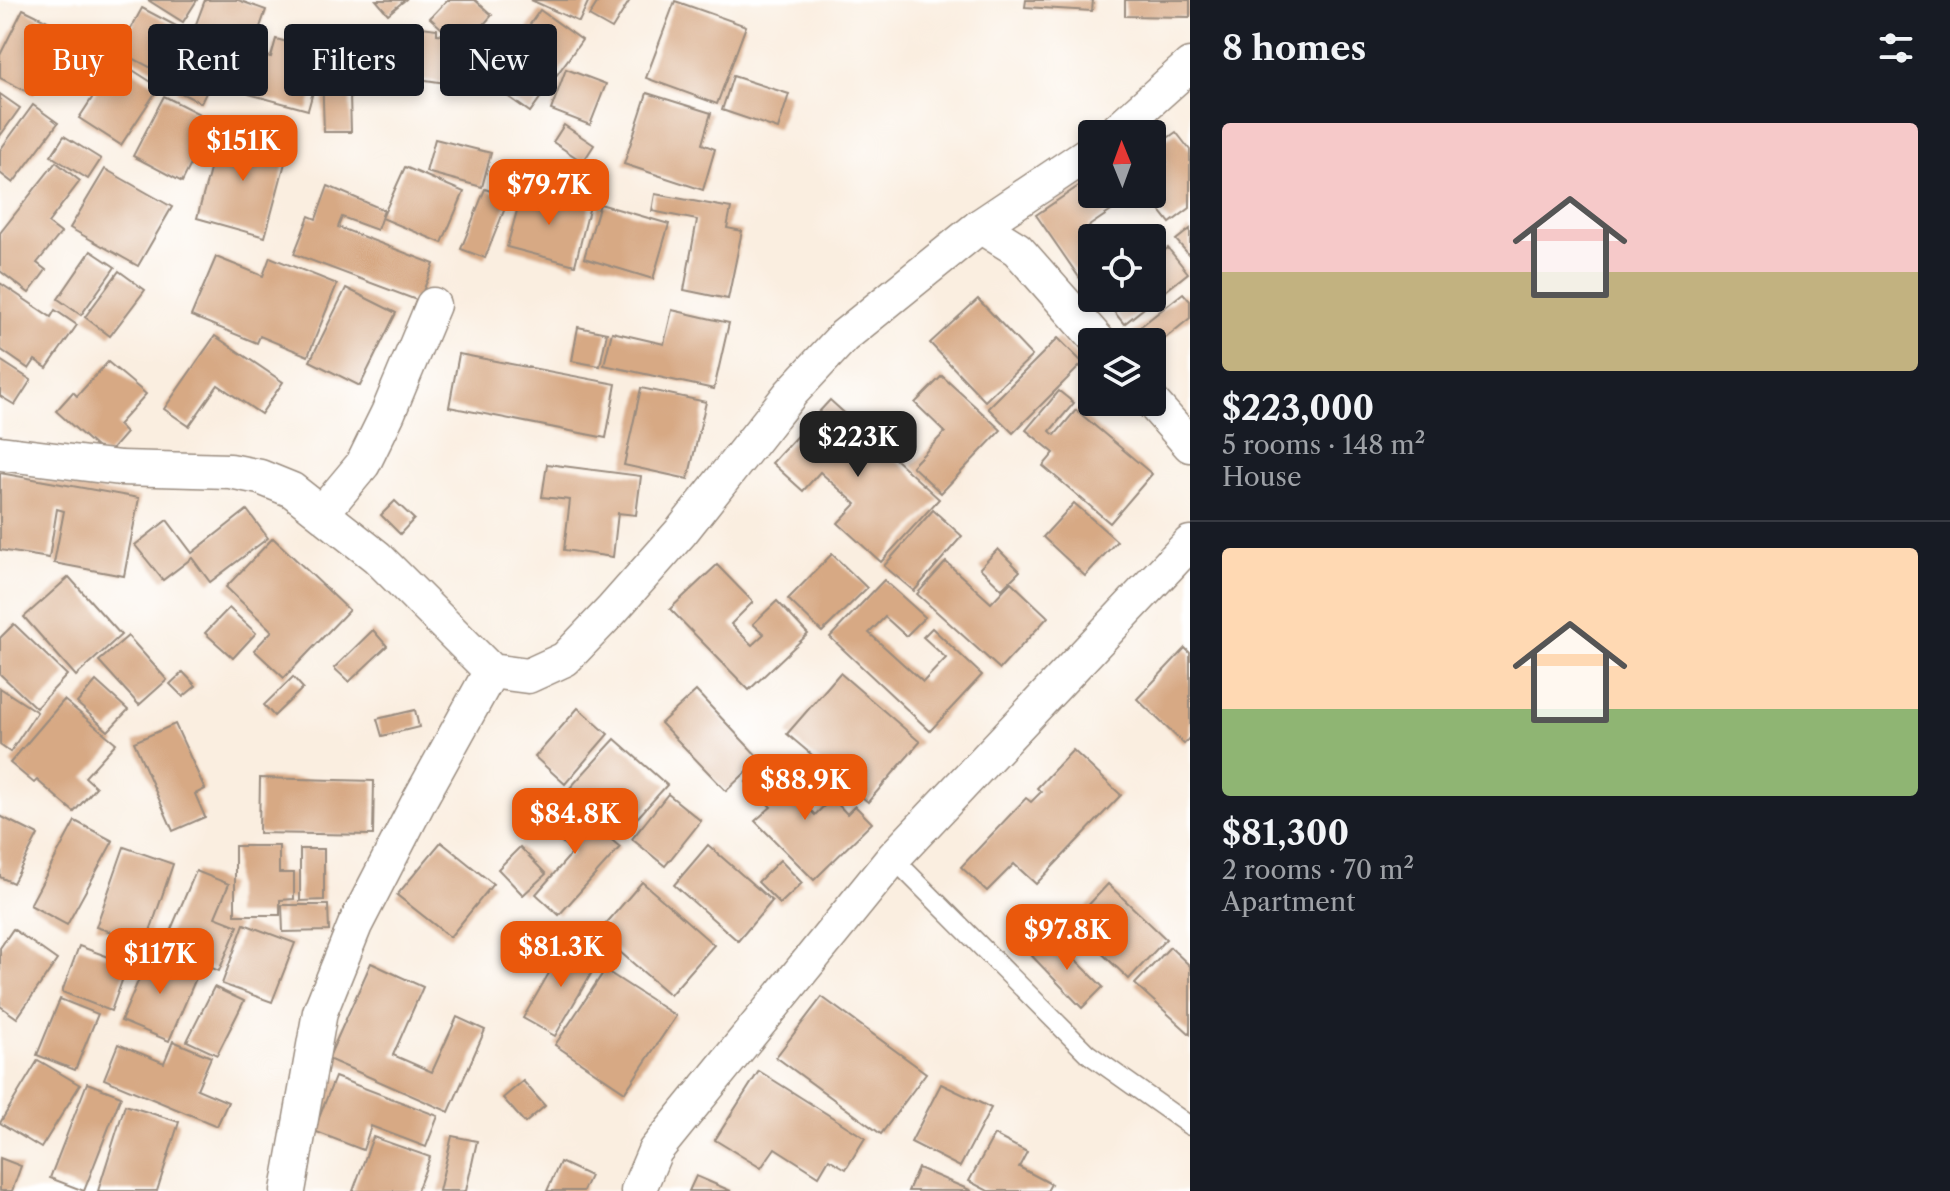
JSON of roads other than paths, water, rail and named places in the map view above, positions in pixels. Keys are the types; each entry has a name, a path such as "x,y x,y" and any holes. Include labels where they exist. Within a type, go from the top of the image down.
{"street":[{"path":"1129,120 1190,65"},
{"path":"0,453 120,468 230,471 260,477 292,490 377,557 491,671 528,676 565,659 681,532 791,393 844,336 980,226 1078,160"},
{"path":"980,226 1017,249 1087,328"},
{"path":"322,513 363,464 433,305"},
{"path":"1164,416 1190,445"},
{"path":"638,1191 655,1151 893,858 1190,543"},
{"path":"288,1191 320,1012 355,925 491,671"}],"lane":[{"path":"893,858 1087,1053 1190,1126"}]}
